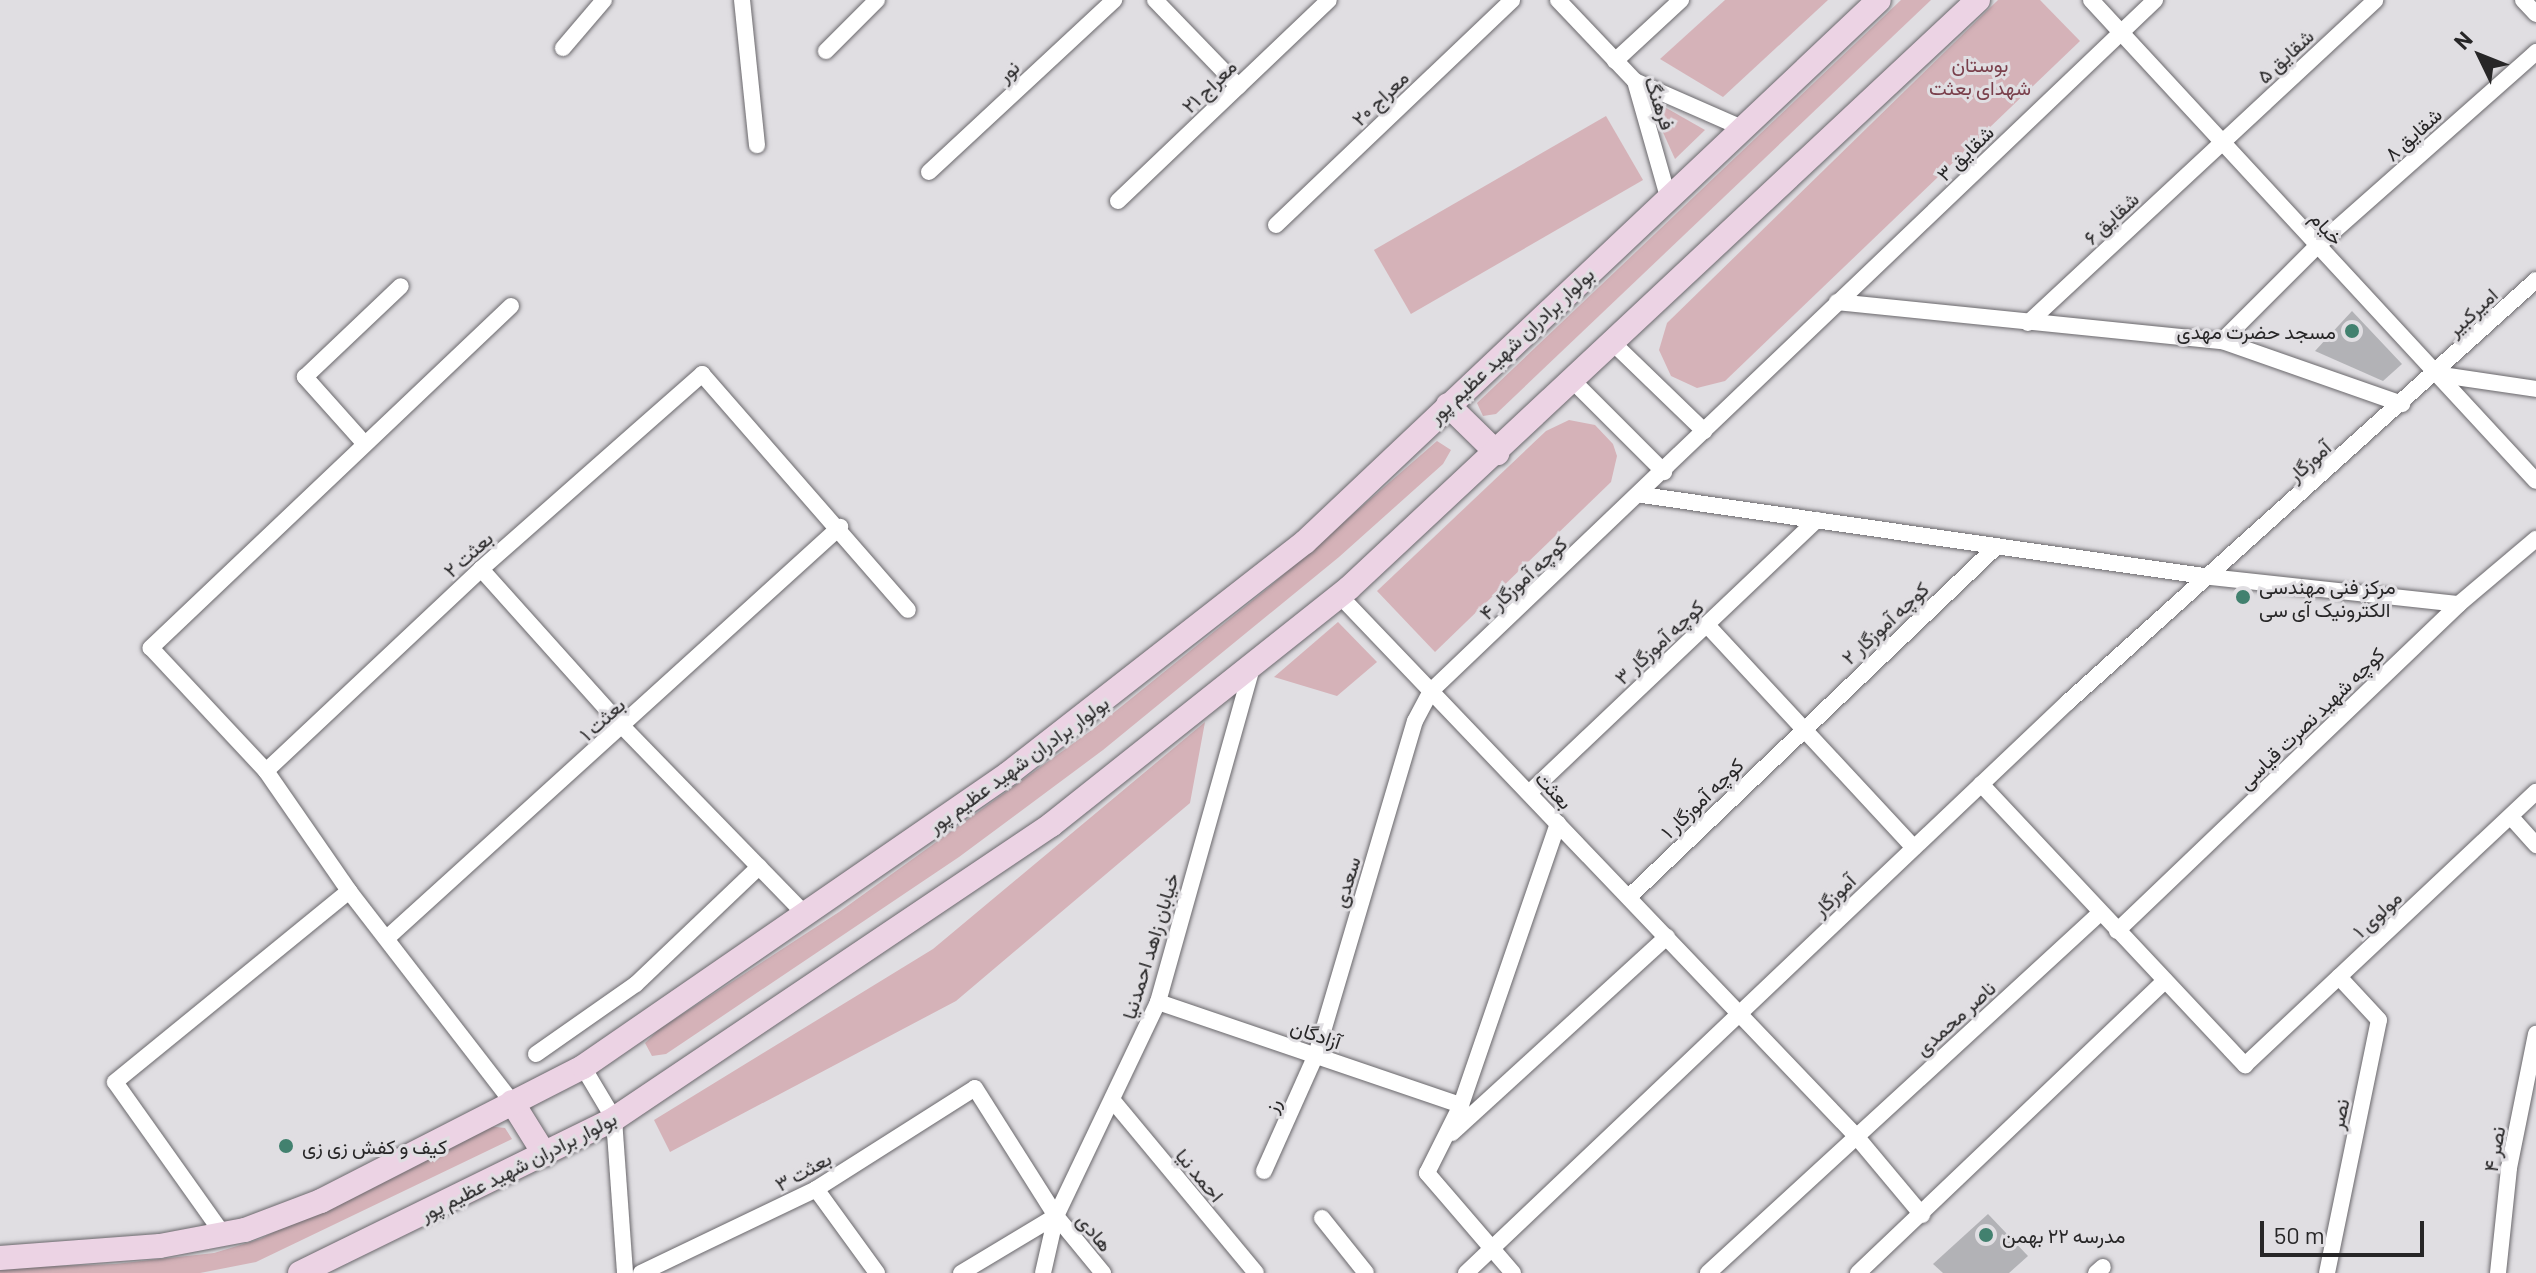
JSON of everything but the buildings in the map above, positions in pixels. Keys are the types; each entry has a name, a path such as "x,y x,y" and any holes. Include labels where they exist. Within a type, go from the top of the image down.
{"main road":[{"name":"بولوار برادران شهید عظیم‌ پور","path":"0,1258 160,1246 223,1234 321,1201 583,1067 1008,774 1305,542 1879,0"},
{"name":"بولوار برادران شهید عظیم‌ پور","path":"300,1273 614,1119 1051,825 1340,596 1497,453 1978,0"},
{"path":"1448,405 1497,453"},
{"path":"512,1102 545,1155"}],"street":[{"path":"563,48 604,0"},
{"path":"742,0 757,145"},
{"path":"826,51 877,0"},
{"path":"1155,0 1238,86"},
{"name":"معراج ۲۱","path":"1118,201 1329,0"},
{"name":"معراج ۲۰","path":"1276,225 1512,0"},
{"name":"فرهنگ","path":"1558,0 1635,81 1668,197"},
{"path":"1615,61 1681,0"},
{"name":"خیام","path":"2091,0 2536,481"},
{"name":"شقایق ۳","path":"1704,431 2155,0"},
{"name":"شقایق ۵","path":"2222,142 2375,0"},
{"path":"2523,0 2536,14"},
{"name":"نور","path":"929,172 1112,1"},
{"name":"شقایق ۸","path":"2222,341 2317,246 2536,52"},
{"path":"1635,81 1742,128"},
{"name":"شقایق ۶","path":"2028,323 2222,142"},
{"name":"امیرکبیر","path":"2435,374 2536,280"},
{"path":"364,443 305,377 401,286"},
{"path":"1837,302 2222,341 2402,404"},
{"path":"511,306 151,648 266,771 349,891 512,1102"},
{"path":"1613,343 1704,431"},
{"name":"بعثت ۲","path":"266,771 481,569 702,374 840,527"},
{"path":"2435,374 2536,389"},
{"name":"آموزگار","path":"1493,1249 1981,784 2435,374"},
{"path":"1573,381 1664,472"},
{"name":"کوچه آموزگار ۴","path":"1415,721 1431,691 1642,495 1704,431"},
{"path":"1642,495 2210,577 2459,604"},
{"name":"کوچه آموزگار ۳","path":"1529,793 1817,520"},
{"path":"840,527 908,610"},
{"name":"بعثت ۱","path":"387,938 840,527"},
{"name":"کوچه شهید نصرت قیاسی","path":"2117,931 2459,604 2536,539"},
{"name":"کوچه آموزگار ۲","path":"1802,729 1996,547"},
{"path":"481,569 623,727 806,915"},
{"name":"بعثت","path":"1340,596 1856,1136 1922,1215"},
{"path":"1707,625 1914,848"},
{"name":"خیابان زاهد احمدنیا","path":"1043,1273 1056,1216 1114,1102 1158,1002 1253,665"},
{"name":"سعدی","path":"1316,1055 1415,721"},
{"name":"کوچه آموزگار ۱","path":"1629,897 1802,729"},
{"path":"1858,1273 2165,981 1981,784"},
{"name":"مولوی ۱","path":"2165,981 2245,1065 2536,792"},
{"path":"2511,817 2536,845"},
{"path":"1513,1273 1427,1173 1461,1105 1558,823"},
{"path":"536,1054 636,984 759,867"},
{"path":"223,1234 115,1082 349,891"},
{"name":"ناصر محمدی","path":"1708,1273 2100,913"},
{"path":"1443,1141 1667,937"},
{"name":"نصر","path":"2327,1273 2379,1020 2339,977"},
{"name":"آزادگان","path":"1158,1002 1461,1105"},
{"name":"نصر ۴","path":"2498,1273 2509,1168 2536,1034"},
{"name":"رز","path":"1264,1171 1316,1055"},
{"path":"583,1067 614,1119 625,1273"},
{"name":"بعثت ۳","path":"641,1273 816,1189 975,1088"},
{"name":"هادی","path":"975,1088 1056,1216 1103,1273"},
{"name":"احمد نیا","path":"1114,1102 1256,1273"},
{"path":"816,1189 877,1273"},
{"path":"961,1273 1056,1216"},
{"path":"1322,1218 1366,1273"},
{"path":"1466,1273 1493,1249"}],"green space":[{"path":"1725,0 1828,0 1723,97 1660,59"},
{"path":"1901,0 1931,0 1496,414 1483,416 1477,403"},
{"name":"بوستان شهدای بعثت","path":"1998,0 2040,0 2080,41 1725,381 1697,388 1671,376 1659,350 1667,323"},
{"path":"1647,97 1705,130 1675,159"},
{"path":"1606,116 1643,180 1411,314 1374,250"},
{"path":"1569,420 1595,425 1613,444 1617,456 1611,482 1435,652 1377,591 1546,431"},
{"path":"1437,441 1451,450 1443,464 1339,557 1103,750 959,857 666,1054 652,1056 645,1043 658,1030 839,912 1096,727 1268,588"},
{"path":"1338,622 1377,662 1337,696 1274,677"},
{"path":"1205,722 1190,803 956,1001 670,1152 654,1120 933,949"},
{"path":"487,1126 505,1128 512,1139 256,1262 200,1273 0,1273 0,1268 115,1264 214,1253 260,1239"}],"place":[{"name":"مسجد حضرت مهدی","path":"2352,331"},
{"name":"مرکز فنی مهندسی الکترونیک آی سی","path":"2243,597"},
{"name":"کیف و کفش زی زی","path":"286,1146"},
{"name":"مدرسه ۲۲ بهمن","path":"1986,1235"}]}
